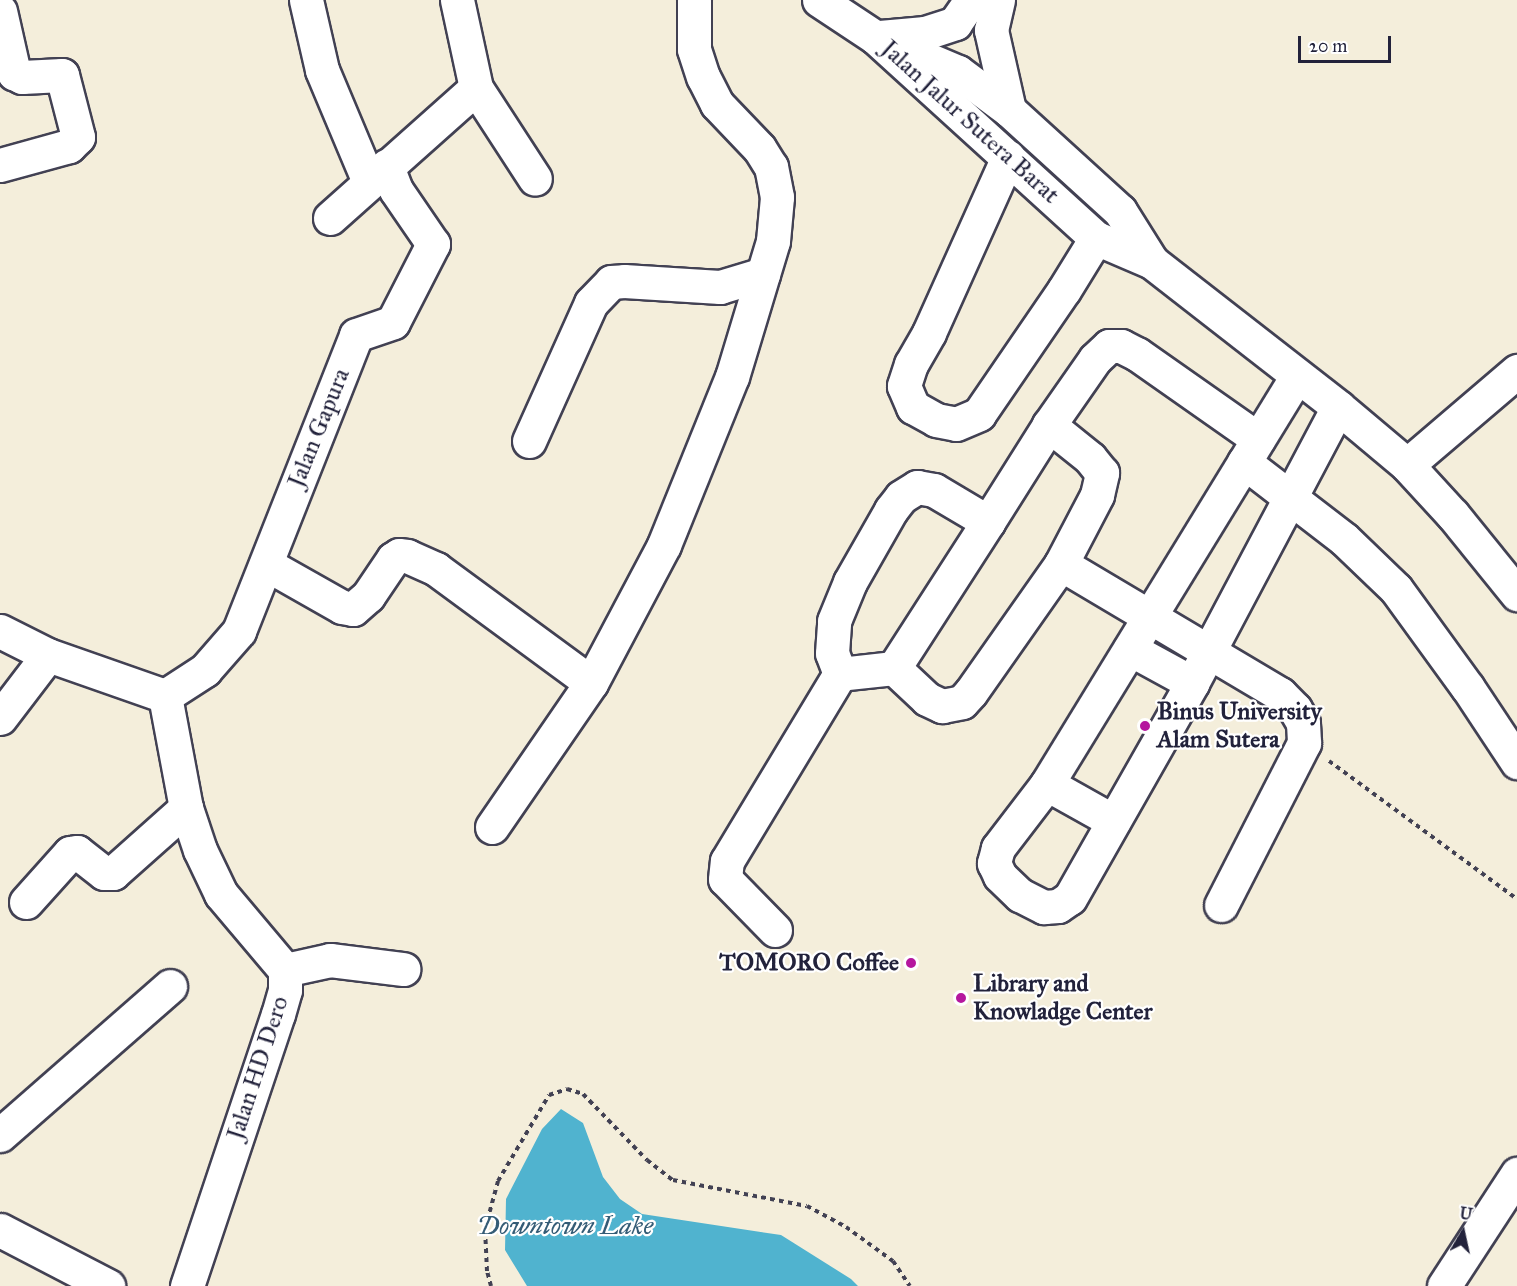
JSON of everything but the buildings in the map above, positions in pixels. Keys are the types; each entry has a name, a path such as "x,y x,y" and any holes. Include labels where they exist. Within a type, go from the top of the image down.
{"street":[{"path":"306,0 322,70 378,174"},
{"path":"457,0 476,88 535,178"},
{"path":"492,827 591,683 664,545 732,377 764,274 776,219 777,197 771,167 759,148 717,104 703,76 694,49 694,0"},
{"path":"819,0 875,37 925,33 955,22 971,0"},
{"path":"998,0 991,30 1009,110"},
{"path":"0,11 14,73 22,77 62,75 78,137 69,146 0,165"},
{"name":"Jalan Jalur Sutera Barat","path":"875,37 958,72 1009,110 1120,211 1152,262"},
{"name":"Jalan Jalur Sutera Barat","path":"875,37 1096,238 1152,262 1338,406 1407,465 1453,515 1517,594"},
{"path":"330,218 476,88"},
{"path":"1008,157 929,333 910,364 904,386 912,407 936,420 956,424 979,414 1064,290 1096,238"},
{"name":"Jalan Gapura","path":"165,696 205,670 239,631 356,335 393,322 433,244 396,190 378,174"},
{"path":"529,441 591,303 611,282 624,280 720,287 764,274"},
{"path":"894,668 1049,425 1095,359 1109,346 1121,346 1137,354 1251,451 1289,497 1344,539 1396,589 1468,688 1517,762"},
{"path":"1407,465 1517,371"},
{"path":"1297,376 1047,784 998,848 994,863 999,876 1020,895 1044,907 1058,906 1070,898 1192,683 1338,406"},
{"path":"840,674 894,668 927,699 942,706 962,702 1061,564 1097,495 1102,473 1089,458 1049,425"},
{"path":"840,674 832,653 834,621 850,582 891,510 901,497 917,487 934,490 988,522"},
{"path":"266,564 342,607 353,609 368,596 393,559 399,555 407,556 435,569 591,683"},
{"path":"1061,564 1280,694 1295,709 1303,723 1304,743 1221,905"},
{"path":"0,631 48,655 165,696"},
{"path":"1130,649 1192,683"},
{"path":"0,718 48,655"},
{"path":"775,930 725,879 727,861 840,674"},
{"name":"Jalan HD Dero","path":"165,696 186,808 200,850 221,894 285,970 285,990 278,1014 188,1286"},
{"path":"1047,784 1113,821"},
{"path":"26,902 70,853 77,852 104,873 112,873 186,808"},
{"path":"285,970 330,960 403,969"},
{"path":"0,1135 170,986"},
{"path":"1444,1286 1517,1174"},
{"path":"0,1230 108,1286"}],"path":[{"path":"1304,743 1517,899"},
{"path":"491,1286 487,1271 485,1229 498,1181 549,1095 567,1089 583,1094 647,1160 673,1180 807,1206 846,1227 893,1261 910,1286"}],"water":[{"name":"Downtown Lake","path":"561,1109 583,1123 603,1177 620,1199 642,1214 781,1235 851,1279 858,1286 527,1286 505,1250 506,1199 542,1129"}],"place":[{"name":"Binus University Alam Sutera","path":"1145,726"},
{"name":"TOMORO Coffee","path":"911,963"},
{"name":"Library and Knowladge Center","path":"961,998"}]}
